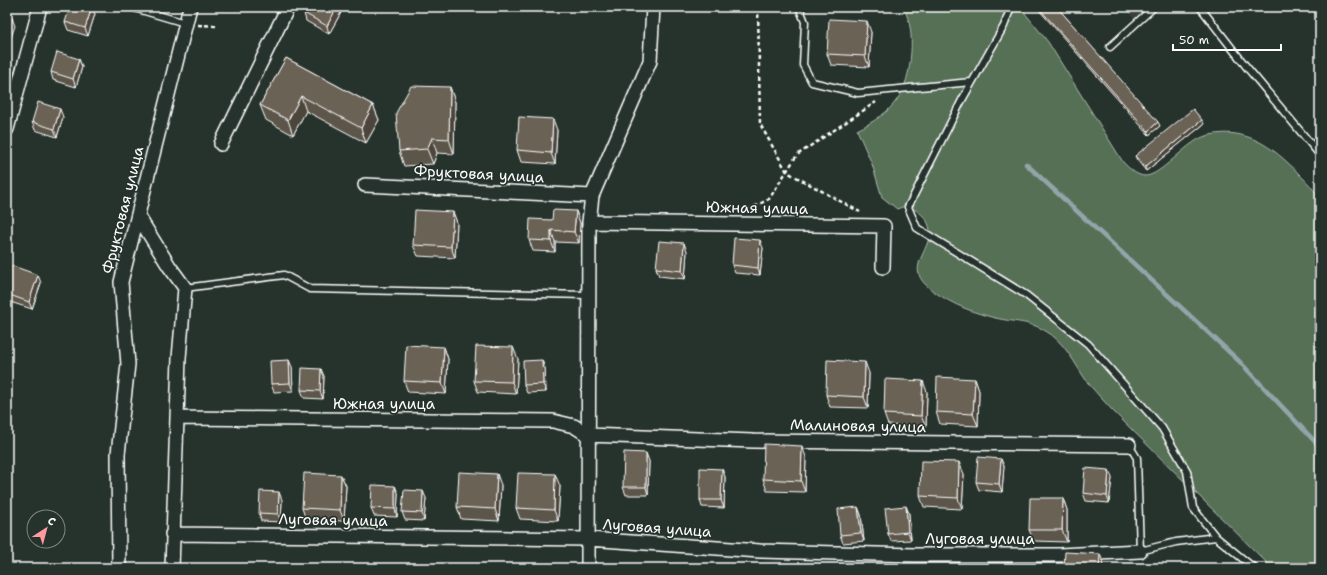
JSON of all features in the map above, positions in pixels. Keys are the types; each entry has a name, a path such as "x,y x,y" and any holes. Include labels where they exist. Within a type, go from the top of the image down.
{"street":[{"path":"7,129 40,7"},
{"name":"Фруктовая улица","path":"119,568 118,454 128,364 121,282 190,7"},
{"path":"221,144 288,7"},
{"path":"588,568 588,295 589,222 592,196 650,61 653,7"},
{"name":"Фруктовая улица","path":"365,185 592,196"},
{"path":"138,216 169,266 185,288 179,358 172,568"},
{"name":"Южная улица","path":"589,222 884,226 884,267"},
{"name":"Южная улица","path":"178,418 553,421 574,426 588,434"},
{"name":"Малиновая улица","path":"588,434 753,441 1129,445"},
{"name":"Луговая улица","path":"172,534 588,539 760,550 914,555 1059,555 1140,551"}],"lane":[{"path":"130,7 185,23"},
{"path":"799,7 806,22 803,65 812,82 858,93 972,82"},
{"path":"1011,7 1004,26 972,82 908,206 917,228 1026,295 1088,344 1162,428 1186,471 1193,508 1216,537 1254,568"},
{"path":"1110,47 1154,7"},
{"path":"1200,7 1244,65 1320,155"},
{"path":"185,288 284,275 310,289 588,295"},
{"path":"1129,445 1137,458 1140,551 1176,542 1216,537"}],"path":[{"path":"758,7 760,124 787,172 865,215"},
{"path":"185,23 217,26"},
{"path":"743,211 769,199 797,155 892,90"}],"shaded area":[{"path":"1124,7 1152,7 1137,22"}],"green space":[{"path":"903,7 1020,7 1048,42 1123,162 1139,175 1146,176 1159,170 1189,146 1203,137 1231,133 1256,140 1279,155 1305,180 1313,190 1320,200 1321,205 1320,303 1314,325 1317,342 1320,347 1320,568 1272,568 1113,411 1088,383 1058,340 1034,325 1000,319 974,312 949,301 925,284 918,271 929,238 930,232 927,221 920,213 910,207 905,206 897,209 882,197 872,164 857,130 881,116 890,108 897,100 902,90 909,67 911,52 909,23"}],"building":[{"path":"70,7 92,7 85,28 65,22"},
{"path":"307,7 337,7 327,26 304,13"},
{"path":"1038,7 1057,7 1158,122 1148,131"},
{"path":"7,16 12,18 7,33"},
{"path":"829,19 867,21 865,56 827,54"},
{"path":"57,52 79,59 73,79 51,72"},
{"path":"286,58 373,105 361,128 301,96 288,120 260,105"},
{"path":"411,86 450,87 449,139 432,138 427,149 399,151 396,113"},
{"path":"38,102 60,109 54,129 32,122"},
{"path":"1193,109 1202,120 1145,167 1135,156"},
{"path":"519,117 553,119 551,153 517,150"},
{"path":"415,210 453,212 451,247 413,245"},
{"path":"553,210 576,211 574,232 551,230 551,241 529,240 530,219 552,220"},
{"path":"734,238 760,240 758,268 732,265"},
{"path":"659,241 684,243 682,271 656,268"},
{"path":"10,265 38,275 29,302 7,294 7,273"},
{"path":"406,345 444,347 442,383 404,381"},
{"path":"476,346 513,347 512,382 474,381"},
{"path":"289,360 290,383 271,384 270,361"},
{"path":"542,360 543,384 524,385 523,361"},
{"path":"827,360 865,362 864,397 826,395"},
{"path":"302,368 321,369 320,391 301,390"},
{"path":"937,377 975,379 973,414 936,412"},
{"path":"885,379 923,381 921,416 884,414"},
{"path":"764,444 802,446 801,481 763,479"},
{"path":"624,452 646,453 646,487 623,487"},
{"path":"978,457 1001,459 999,484 976,482"},
{"path":"921,461 959,462 958,498 920,496"},
{"path":"700,468 722,469 721,500 700,500"},
{"path":"1085,468 1109,470 1107,496 1083,493"},
{"path":"459,472 497,474 495,509 457,507"},
{"path":"304,473 341,475 340,510 302,508"},
{"path":"518,473 555,474 554,510 516,508"},
{"path":"372,485 395,486 395,509 371,508"},
{"path":"404,490 423,491 422,513 402,512"},
{"path":"260,491 279,492 278,514 259,513"},
{"path":"1030,498 1063,498 1062,530 1029,530"},
{"path":"906,506 908,532 888,534 885,508"},
{"path":"858,507 861,533 840,535 838,509"},
{"path":"1065,552 1100,554 1099,568 1064,568"}],"waterway":[{"path":"1026,164 1239,361 1320,447"}]}
